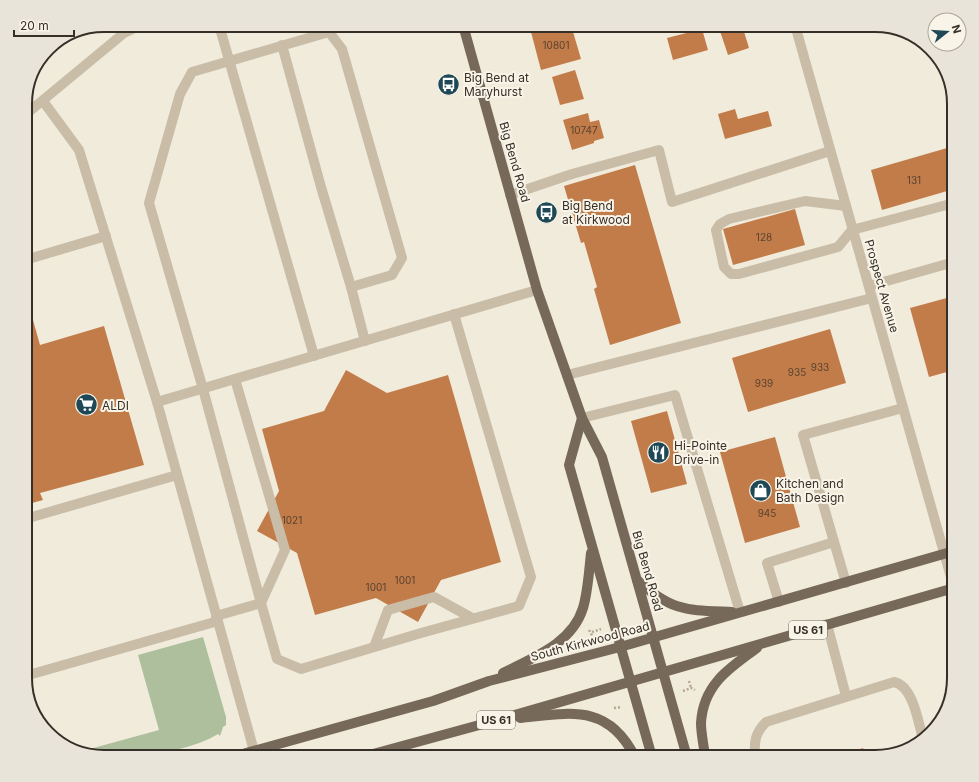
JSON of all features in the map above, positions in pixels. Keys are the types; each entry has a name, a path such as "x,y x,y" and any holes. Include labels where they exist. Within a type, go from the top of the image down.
{"main road":[{"name":"Big Bend Road","path":"465,32 537,290 582,418 602,457 685,750"},
{"path":"582,418 569,465 650,750"},
{"path":"489,681 555,646 574,628 583,609 592,548"},
{"name":"South Kirkwood Road","path":"258,750 433,701 489,681 653,638 947,553"},
{"path":"637,580 652,594 671,605 692,610 740,612"},
{"name":"US 61","path":"388,750 765,644 826,624 947,590"},
{"path":"704,750 701,724 706,701 714,685 728,668 765,644"},
{"path":"494,721 572,712 587,714 604,721 619,733 632,750"}],"street":[{"path":"32,109 126,32"},
{"path":"221,32 314,356"},
{"path":"351,287 392,275 402,258 342,49 329,32 192,72 180,94 149,203 203,388 277,659 302,669 472,618 519,606 531,577 454,314"},
{"name":"Prospect Avenue","path":"797,32 903,408 947,546"},
{"path":"282,46 321,187 351,287 364,341"},
{"path":"43,100 79,150 157,402 254,750"},
{"path":"510,195 572,174 659,150 672,202 830,151"},
{"path":"846,206 805,201 729,219 720,224 716,230 724,267 731,274 738,274 838,247 852,230 947,205"},
{"path":"32,258 106,236"},
{"path":"868,286 947,264"},
{"path":"157,402 537,290"},
{"path":"567,375 872,298"},
{"path":"32,674 217,618 261,603 285,550 235,379"},
{"path":"582,418 675,395 740,612"},
{"path":"846,582 803,435 903,408"},
{"path":"32,517 177,475"},
{"path":"779,602 767,563 834,542"},
{"path":"374,647 388,610 434,597 472,618"},
{"path":"826,624 846,696"},
{"path":"754,750 754,743 757,733 766,722 894,682 901,683 909,692 921,733"}],"path":[{"path":"592,632 601,628"},
{"path":"588,629 592,632 594,640"},
{"path":"689,681 692,688 701,693"},
{"path":"682,691 692,688"},
{"path":"612,700 614,708 612,714"},
{"path":"614,708 623,707"}],"green space":[{"path":"203,637 226,717 226,725 223,727 220,736 218,734 208,740 175,750 91,749 159,730 138,655"}],"building":[{"path":"531,32 573,32 581,59 541,70"},
{"path":"690,32 703,32 708,50 673,60 667,38"},
{"path":"720,32 744,32 749,48 728,55"},
{"path":"575,70 584,99 560,105 552,77"},
{"path":"735,109 738,119 768,111 772,126 725,139 718,114"},
{"path":"588,113 590,122 599,120 604,138 572,150 563,120"},
{"path":"947,148 947,191 882,210 871,170"},
{"path":"635,165 681,323 610,345 594,289 597,287 584,242 581,243 564,186"},
{"path":"795,209 805,245 733,265 723,229"},
{"path":"947,298 947,372 929,377 910,308"},
{"name":"ALDI","path":"32,320 40,345 104,326 144,465 40,493 43,500 32,503"},
{"path":"830,329 846,383 748,412 732,358"},
{"path":"346,370 387,393 448,375 457,406 501,562 441,580 418,622 376,598 315,615 297,553 257,531 279,491 262,429 324,411"},
{"name":"Hi-Pointe Drive-in","path":"667,411 687,484 651,493 631,421"},
{"name":"Kitchen and Bath Design","path":"775,437 800,527 745,543 720,452"}],"place":[{"name":"Big Bend at Maryhurst","path":"449,84"},
{"name":"Big Bend at Kirkwood","path":"546,212"},
{"name":"ALDI","path":"86,405"},
{"name":"Hi-Pointe Drive-in","path":"659,452"},
{"name":"Kitchen and Bath Design","path":"760,490"}]}
